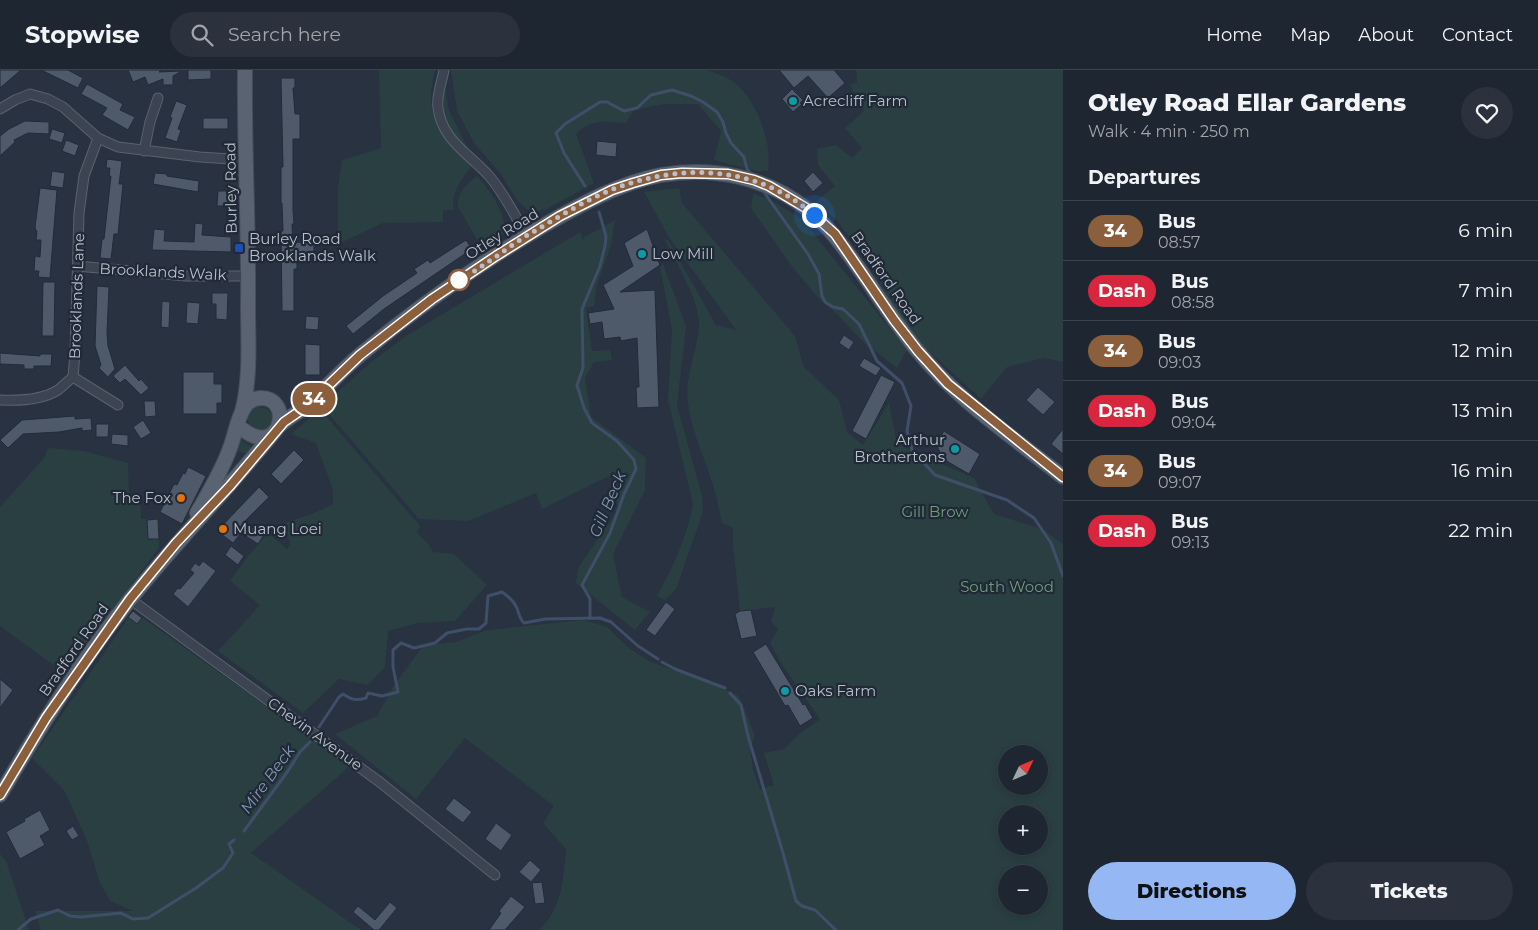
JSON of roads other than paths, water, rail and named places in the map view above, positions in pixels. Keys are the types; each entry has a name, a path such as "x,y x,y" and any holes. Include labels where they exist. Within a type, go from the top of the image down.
{"main road":[{"name":"Burley Road","path":"242,412 246,395 248,366 245,70"},
{"name":"Bradford Road","path":"593,199 612,190 661,175 702,172 728,174 769,186 806,208 835,234 894,320 918,351 948,384 1063,476"},
{"name":"Otley Road","path":"323,389 360,355 432,299 527,236 593,199"},
{"name":"Burley Road","path":"248,366 254,385 270,402"},
{"path":"323,389 307,406 287,418 277,429 265,437 258,438 252,436 238,426 242,412 250,401 258,398 284,407 294,406 323,389"},
{"path":"270,402 281,416 277,429"},
{"name":"Bradford Road","path":"187,532 218,474 238,426"},
{"name":"Bradford Road","path":"0,795 46,718 130,599 187,532 245,469 277,429"}],"street":[{"path":"444,70 438,107 442,123 454,144 490,177 527,236"},
{"path":"0,109 30,94 48,99 63,107 98,138 118,147 200,157 246,160"},
{"path":"144,150 158,98"},
{"name":"Brooklands Lane","path":"0,400 15,401 45,396 58,390 73,377 79,213 84,176 98,138"},
{"name":"Brooklands Walk","path":"77,266 186,276 248,276"},
{"path":"73,377 118,405"},
{"name":"Chevin Avenue","path":"130,599 381,783 495,875"}],"waterway":[{"name":"Gill Beck","path":"585,186 564,153 556,133 565,124 600,102 607,102 624,111 637,108 651,95 672,90 691,96 717,112 731,143 744,157 747,169 752,175"},
{"name":"Gill Beck","path":"761,188 808,254 819,274 822,296 825,302 833,307 843,309 859,324 877,361 902,383 911,406 907,431 912,450 935,475 1007,500 1034,518 1051,543 1063,576"},
{"name":"Gill Beck","path":"590,618 590,599 582,585 610,533 624,494 636,469 634,460 617,441 592,423 584,408 577,385 583,368 582,309 600,266 605,246 606,236 599,212"},
{"name":"Mire Beck","path":"319,727 343,694 357,700 366,698 368,693 382,696 398,692 393,667 393,650 401,643 414,648 435,643 447,633 479,629 486,623 488,596 502,592 509,597 517,608 520,618 524,623 545,619 600,618 611,622 638,646 658,659"},
{"path":"662,662 675,669 725,688"},
{"path":"730,693 741,705 748,736 796,901 802,906 815,910 836,930"},
{"name":"Mire Beck","path":"244,831 300,752 310,742"},
{"name":"Mire Beck","path":"18,930 31,919 58,910 70,916 81,917 121,913 133,919 148,918 196,888 223,868 233,853 229,844 234,840"}],"place":[{"name":"Acrecliff Farm","path":"793,101"},
{"name":"Burley Road Brooklands Walk","path":"239,248"},
{"name":"Low Mill","path":"642,254"},
{"name":"Arthur Brothertons","path":"955,449"},
{"name":"The Fox","path":"181,498"},
{"name":"Muang Loei","path":"223,529"},
{"name":"Oaks Farm","path":"785,691"}],"park label":[{"name":"Gill Brow","path":"935,512"},
{"name":"South Wood","path":"1007,587"}]}
